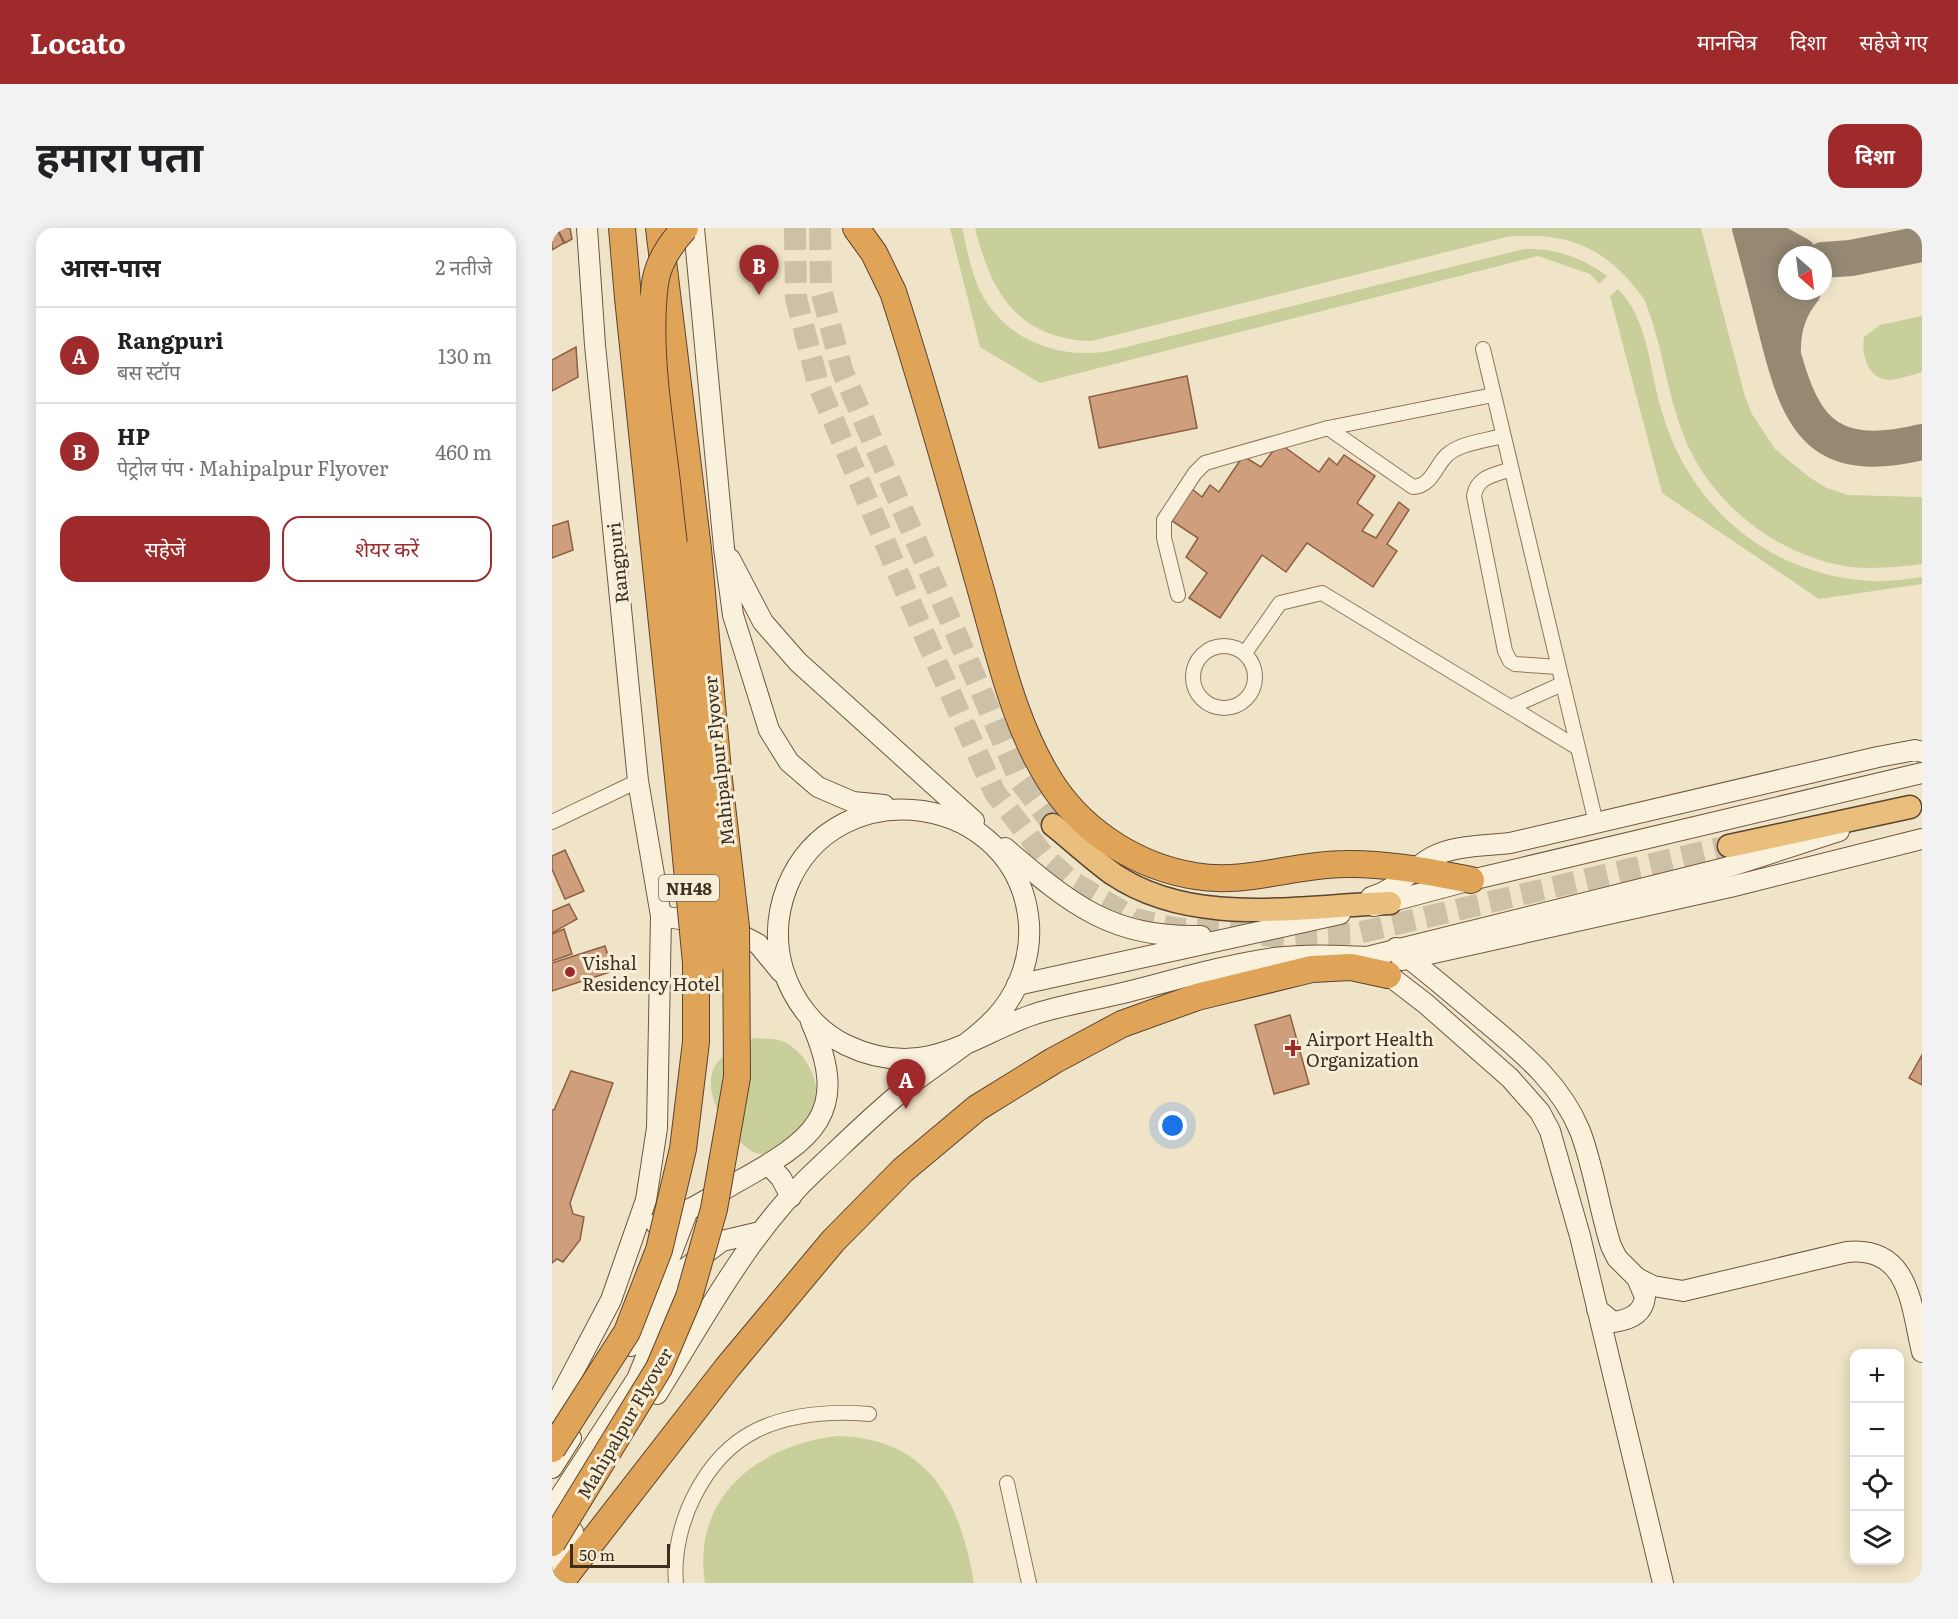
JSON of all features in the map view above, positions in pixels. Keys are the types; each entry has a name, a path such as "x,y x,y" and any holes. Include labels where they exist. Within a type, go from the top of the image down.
{"highway":[{"name":"NH48","path":"552,1449 627,1332 659,1250 683,1149 696,1042 696,963 622,228"},
{"name":"Mahipalpur Flyover","path":"552,1543 659,1368 689,1297 714,1209 737,1077 736,927 718,771 698,549 659,228"},
{"path":"685,228 668,249 660,265 655,282 654,320 655,371 710,896 711,985 696,1042"},
{"path":"856,228 874,253 893,292 1017,708 1040,764 1055,788 1093,830 1141,860 1196,876 1224,879 1344,864 1416,870 1471,880"},
{"path":"1729,846 1916,806"},
{"path":"1053,825 1114,874 1150,892 1184,903 1260,910 1390,903"},
{"path":"560,1583 757,1332 833,1241 903,1170 977,1108 1053,1061 1122,1024 1197,997 1312,969 1376,965"}],"main road":[{"name":"Rangpuri","path":"552,1412 611,1300 646,1200 657,1128 661,916 638,781 595,345 587,228"},
{"path":"552,1565 760,1232 813,1173 904,1089 976,1035 1000,1013 1017,986 1027,954 1028,922 1022,890 1011,868 996,849 968,826 950,817 910,808 853,802 835,795 803,775 778,746 769,730 733,615 724,548 694,228"},
{"path":"724,548 763,622 798,662 840,702 1062,897 1099,917 1138,931 1176,937 1243,936"},
{"path":"1345,904 1380,895 1400,884 1433,856 1458,849 1510,843 1878,757 1915,750 1922,752"},
{"path":"1017,986 1390,903 1471,880 1922,773"},
{"path":"1376,965 1402,953 1725,868 1916,806"},
{"path":"786,979 780,959 779,917 783,897 802,860 824,837 850,820 890,809 910,808"},
{"path":"1402,953 1676,900 1922,839"},
{"path":"636,1230 688,1210 786,1155 806,1137 825,1102 826,1063 807,1014 786,979 758,944 724,926 661,916"},
{"path":"1402,953 1525,1055 1558,1091 1579,1130 1587,1153 1611,1246 1617,1258 1637,1278 1653,1286 1683,1291 1847,1252 1875,1253 1894,1266 1902,1278 1922,1352"},
{"path":"807,1014 839,1042 879,1057 922,1057 962,1044 1031,1015 1274,958 1328,955 1376,965 1426,1004 1510,1078 1540,1112 1558,1151 1663,1583"},
{"path":"768,1165 780,1178 791,1197"},
{"path":"552,1468 637,1338 688,1210"},
{"path":"552,1509 637,1379 676,1284 686,1268 722,1241 760,1232"},
{"path":"617,1283 666,1270"},
{"path":"1597,1309 1613,1322 1624,1320 1640,1311 1645,1297 1637,1278"}],"street":[{"path":"1483,348 1502,436 1596,823"},
{"path":"1178,595 1164,538 1164,520 1200,467 1212,460 1328,428 1493,394"},
{"path":"1328,428 1413,487 1428,482 1442,460 1454,450 1502,436"},
{"path":"1511,469 1484,478 1475,488 1474,495 1505,651 1510,661 1515,664 1558,667"},
{"path":"1245,653 1280,603 1322,593 1578,748"},
{"path":"1221,645 1233,646 1245,653 1256,673 1255,686 1249,696 1239,704 1227,708 1215,707 1204,701 1196,692 1192,680 1199,657 1209,649 1221,645"},
{"path":"1511,707 1562,684"},
{"path":"552,822 638,781"},
{"path":"676,1583 674,1560 691,1499 722,1456 757,1430 801,1416 844,1412 869,1414"},
{"path":"1007,1483 1029,1583"}],"green space":[{"path":"950,228 962,228 980,291 1004,322 1018,334 1035,343 1071,352 1110,351 1524,249 1547,250 1568,255 1607,276 1599,284 1590,274 1538,256 1040,383 980,347"},
{"path":"975,228 1701,228 1745,397 1752,414 1775,449 1809,477 1827,488 1848,495 1922,497 1922,564 1863,568 1820,560 1774,540 1733,509 1701,470 1689,448 1676,412 1651,317 1644,299 1616,267 1601,255 1585,247 1549,237 1506,237 1091,341 1065,338 1044,331 1026,321 1011,308 989,273"},
{"path":"1618,289 1628,301 1642,330 1661,409 1674,444 1691,476 1712,505 1738,529 1767,550 1799,566 1834,576 1872,581 1922,577 1922,584 1819,599 1662,493 1610,296"},
{"path":"1922,316 1922,372 1890,380 1876,376 1865,358 1864,337 1880,325"},
{"path":"754,1038 779,1040 792,1047 807,1064 816,1086 816,1109 812,1120 799,1133 769,1155 751,1151 735,1136 721,1117 712,1095 712,1073 719,1060 735,1047"},
{"path":"837,1436 869,1440 896,1448 918,1462 935,1480 949,1501 960,1526 974,1583 705,1583 703,1552 709,1525 720,1501 736,1481 757,1464 782,1451 808,1441"}],"building":[{"path":"552,228 556,228 564,243 552,250"},
{"path":"557,228 570,228 572,239 565,243"},
{"path":"576,347 578,377 552,391 552,360"},
{"path":"1187,376 1197,428 1099,448 1089,397"},
{"path":"1279,443 1319,472 1329,458 1337,465 1344,455 1375,476 1357,503 1373,515 1362,531 1376,538 1399,502 1409,510 1387,544 1397,551 1373,587 1307,543 1286,572 1262,555 1220,618 1189,598 1207,573 1186,557 1198,538 1172,521 1192,489 1202,497 1210,485 1219,492 1243,456 1261,467"},
{"path":"568,521 573,550 552,558 552,526"},
{"path":"565,850 584,891 565,899 552,869 552,856"},
{"path":"569,904 577,919 552,933 552,911"},
{"path":"564,929 572,954 552,961 552,934"},
{"path":"605,946 613,971 552,991 552,963"},
{"path":"1290,1015 1309,1084 1274,1094 1255,1025"},
{"path":"1922,1055 1922,1085 1909,1078"},
{"path":"571,1071 613,1083 570,1203 573,1214 584,1217 580,1240 563,1262 557,1259 552,1263 552,1110"}],"taxiway":[{"path":"1750,228 1786,367 1807,415 1820,431 1838,442 1860,448 1888,448 1922,442"},
{"path":"1759,228 1768,238 1783,246"},
{"path":"1832,259 1851,258 1922,244"},
{"path":"1783,348 1788,318 1797,300"}],"tunnel":[{"path":"795,228 796,298 818,384 923,632 995,793 1045,857 1071,881 1135,919 1174,928 1286,937 1358,933 1729,846"},
{"path":"820,228 821,290 842,370 1020,781 1053,825"}],"place":[{"name":"HP","path":"759,295"},
{"name":"Vishal Residency Hotel","path":"570,972"},
{"name":"Airport Health Organization","path":"1293,1048"},
{"name":"Rangpuri","path":"906,1109"}]}
